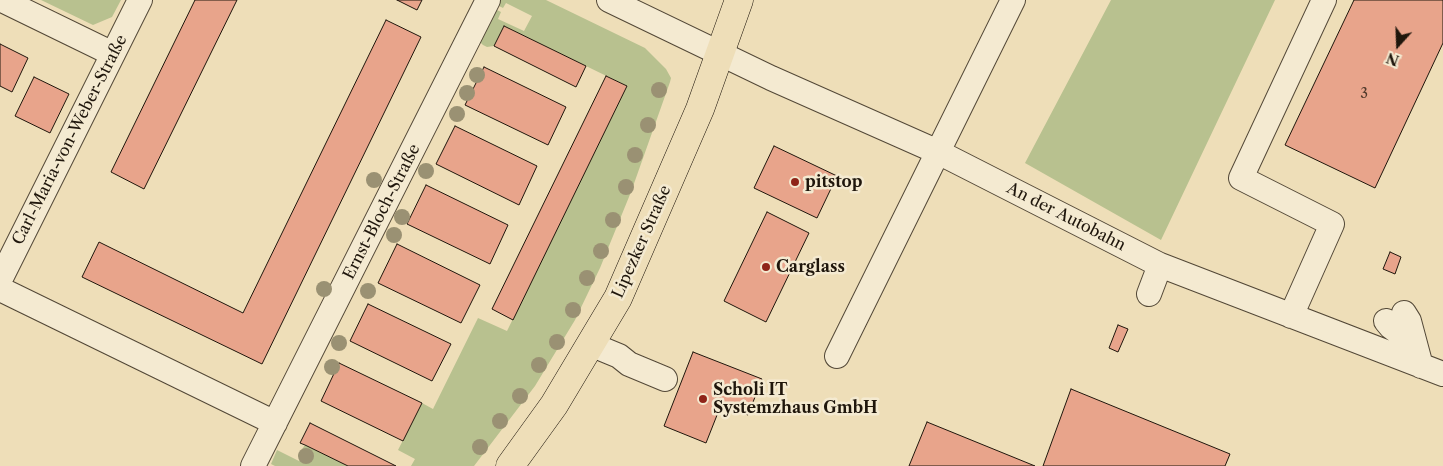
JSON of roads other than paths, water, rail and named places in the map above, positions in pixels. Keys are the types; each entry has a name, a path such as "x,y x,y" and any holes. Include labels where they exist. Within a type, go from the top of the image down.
{"main road":[{"name":"Lipezker Straße","path":"510,466 554,405 622,289 700,109 738,0"}],"street":[{"path":"2,0 113,54"},
{"name":"Carl-Maria-von-Weber-Straße","path":"0,280 140,0"},
{"name":"Ernst-Bloch-Straße","path":"254,466 488,0"},
{"name":"An der Autobahn","path":"609,0 938,152 1160,265 1291,316 1418,356 1443,374"},
{"path":"837,356 1013,0"},
{"path":"1291,316 1332,224 1241,178 1324,0"},
{"path":"1148,294 1160,265"},
{"path":"0,289 275,423"},
{"path":"1395,317 1409,321 1418,356"},
{"path":"590,344 619,356 629,364 665,379"}],"place":[{"name":"pitstop","path":"795,182"},
{"name":"Carglass","path":"766,267"},
{"name":"Scholi IT Systemzhaus GmbH","path":"703,399"}]}
